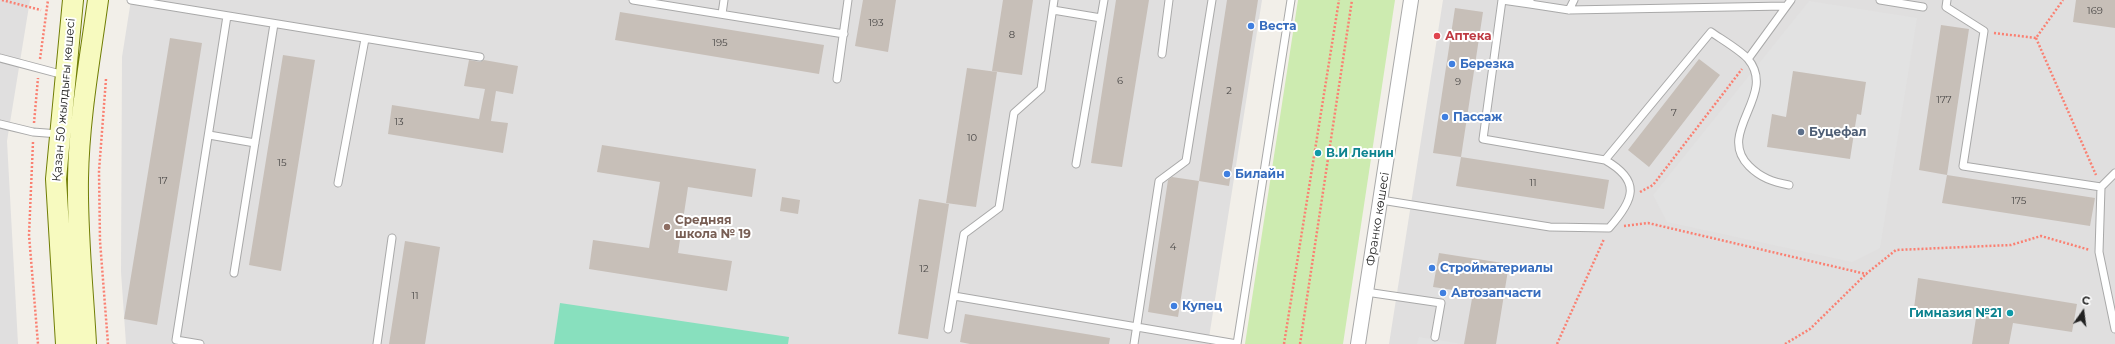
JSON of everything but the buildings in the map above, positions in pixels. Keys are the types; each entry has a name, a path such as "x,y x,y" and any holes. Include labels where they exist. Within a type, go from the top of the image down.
{"street":[{"name":"Қазан 50 жылдығы көшесі","path":"65,341 56,186 64,75 73,0"},
{"name":"Қазан 50 жылдығы көшесі","path":"85,341 79,234 78,176 83,106 98,0"},
{"name":"Франко көшесі","path":"1358,344 1411,0"},
{"path":"65,341 85,341"}],"lane":[{"path":"132,0 480,57"},
{"path":"633,0 844,34"},
{"path":"722,14 724,0"},
{"path":"837,79 848,0"},
{"path":"948,329 964,234 999,208 1014,113 1041,89 1054,0"},
{"path":"1076,164 1104,0"},
{"path":"1162,54 1169,0"},
{"path":"1134,344 1159,181 1186,161 1212,0"},
{"path":"954,296 1237,344 1291,0"},
{"path":"1381,200 1550,227 1609,228 1625,210 1631,197 1628,181 1621,169 1605,160 1483,139 1502,0 1530,2 1569,10 1785,6"},
{"path":"1569,10 1574,0"},
{"path":"1748,59 1785,6 1791,0"},
{"path":"1880,0 1923,7"},
{"path":"1947,0 1946,7 1984,31 1963,166 2101,187"},
{"path":"1053,10 1101,18"},
{"path":"200,344 176,340 227,16"},
{"path":"234,273 274,24"},
{"path":"1605,160 1711,32 1748,59 1757,85 1755,97 1741,128 1738,144 1742,160 1757,175 1774,182 1789,185"},
{"path":"338,183 365,39"},
{"path":"0,58 64,75"},
{"path":"0,124 33,132 59,134"},
{"path":"209,135 255,143"},
{"path":"2115,173 2101,187 2099,252 2115,329"},
{"path":"376,344 392,238"},
{"path":"1366,292 1441,303 1436,336"}],"path":[{"path":"2,0 41,10"},
{"path":"38,344 29,235 33,132 39,68 48,0"},
{"path":"1284,344 1339,0"},
{"path":"1300,344 1352,0"},
{"path":"2036,38 2063,0"},
{"path":"1984,31 2036,38"},
{"path":"2036,38 2101,187"},
{"path":"1631,197 1653,185 1748,59"},
{"path":"106,77 98,171 100,241 108,344"},
{"path":"1557,344 1609,228 1648,223 1866,274"},
{"path":"1785,344 1810,329 1866,274 1896,250 2011,245 2041,236 2099,252"}],"shaded area":[{"path":"0,0 30,0 7,141 18,344 0,344"},
{"path":"131,0 1262,0 1208,344 126,344 121,272 122,57"},
{"path":"1443,0 2115,0 2115,344 1389,344"},
{"name":"Буцефал","path":"1809,1 1917,18 1880,248 1852,262 1667,222 1653,195"},
{"path":"1419,337 1462,344 1417,344"}],"green space":[{"path":"1298,0 1395,0 1343,344 1245,344"},
{"path":"560,303 789,337 788,344 554,344"}],"place":[{"name":"Веста","path":"1251,26"},
{"name":"Аптека","path":"1437,36"},
{"name":"Березка","path":"1452,64"},
{"name":"Пассаж","path":"1445,117"},
{"name":"Буцефал","path":"1801,132"},
{"name":"В.И Ленин","path":"1318,153"},
{"name":"Билайн","path":"1227,174"},
{"name":"Средняя школа № 19","path":"667,227"},
{"name":"Стройматериалы","path":"1432,268"},
{"name":"Автозапчасти","path":"1443,293"},
{"name":"Купец","path":"1174,306"},
{"name":"Гимназия №21","path":"2010,313"}]}
